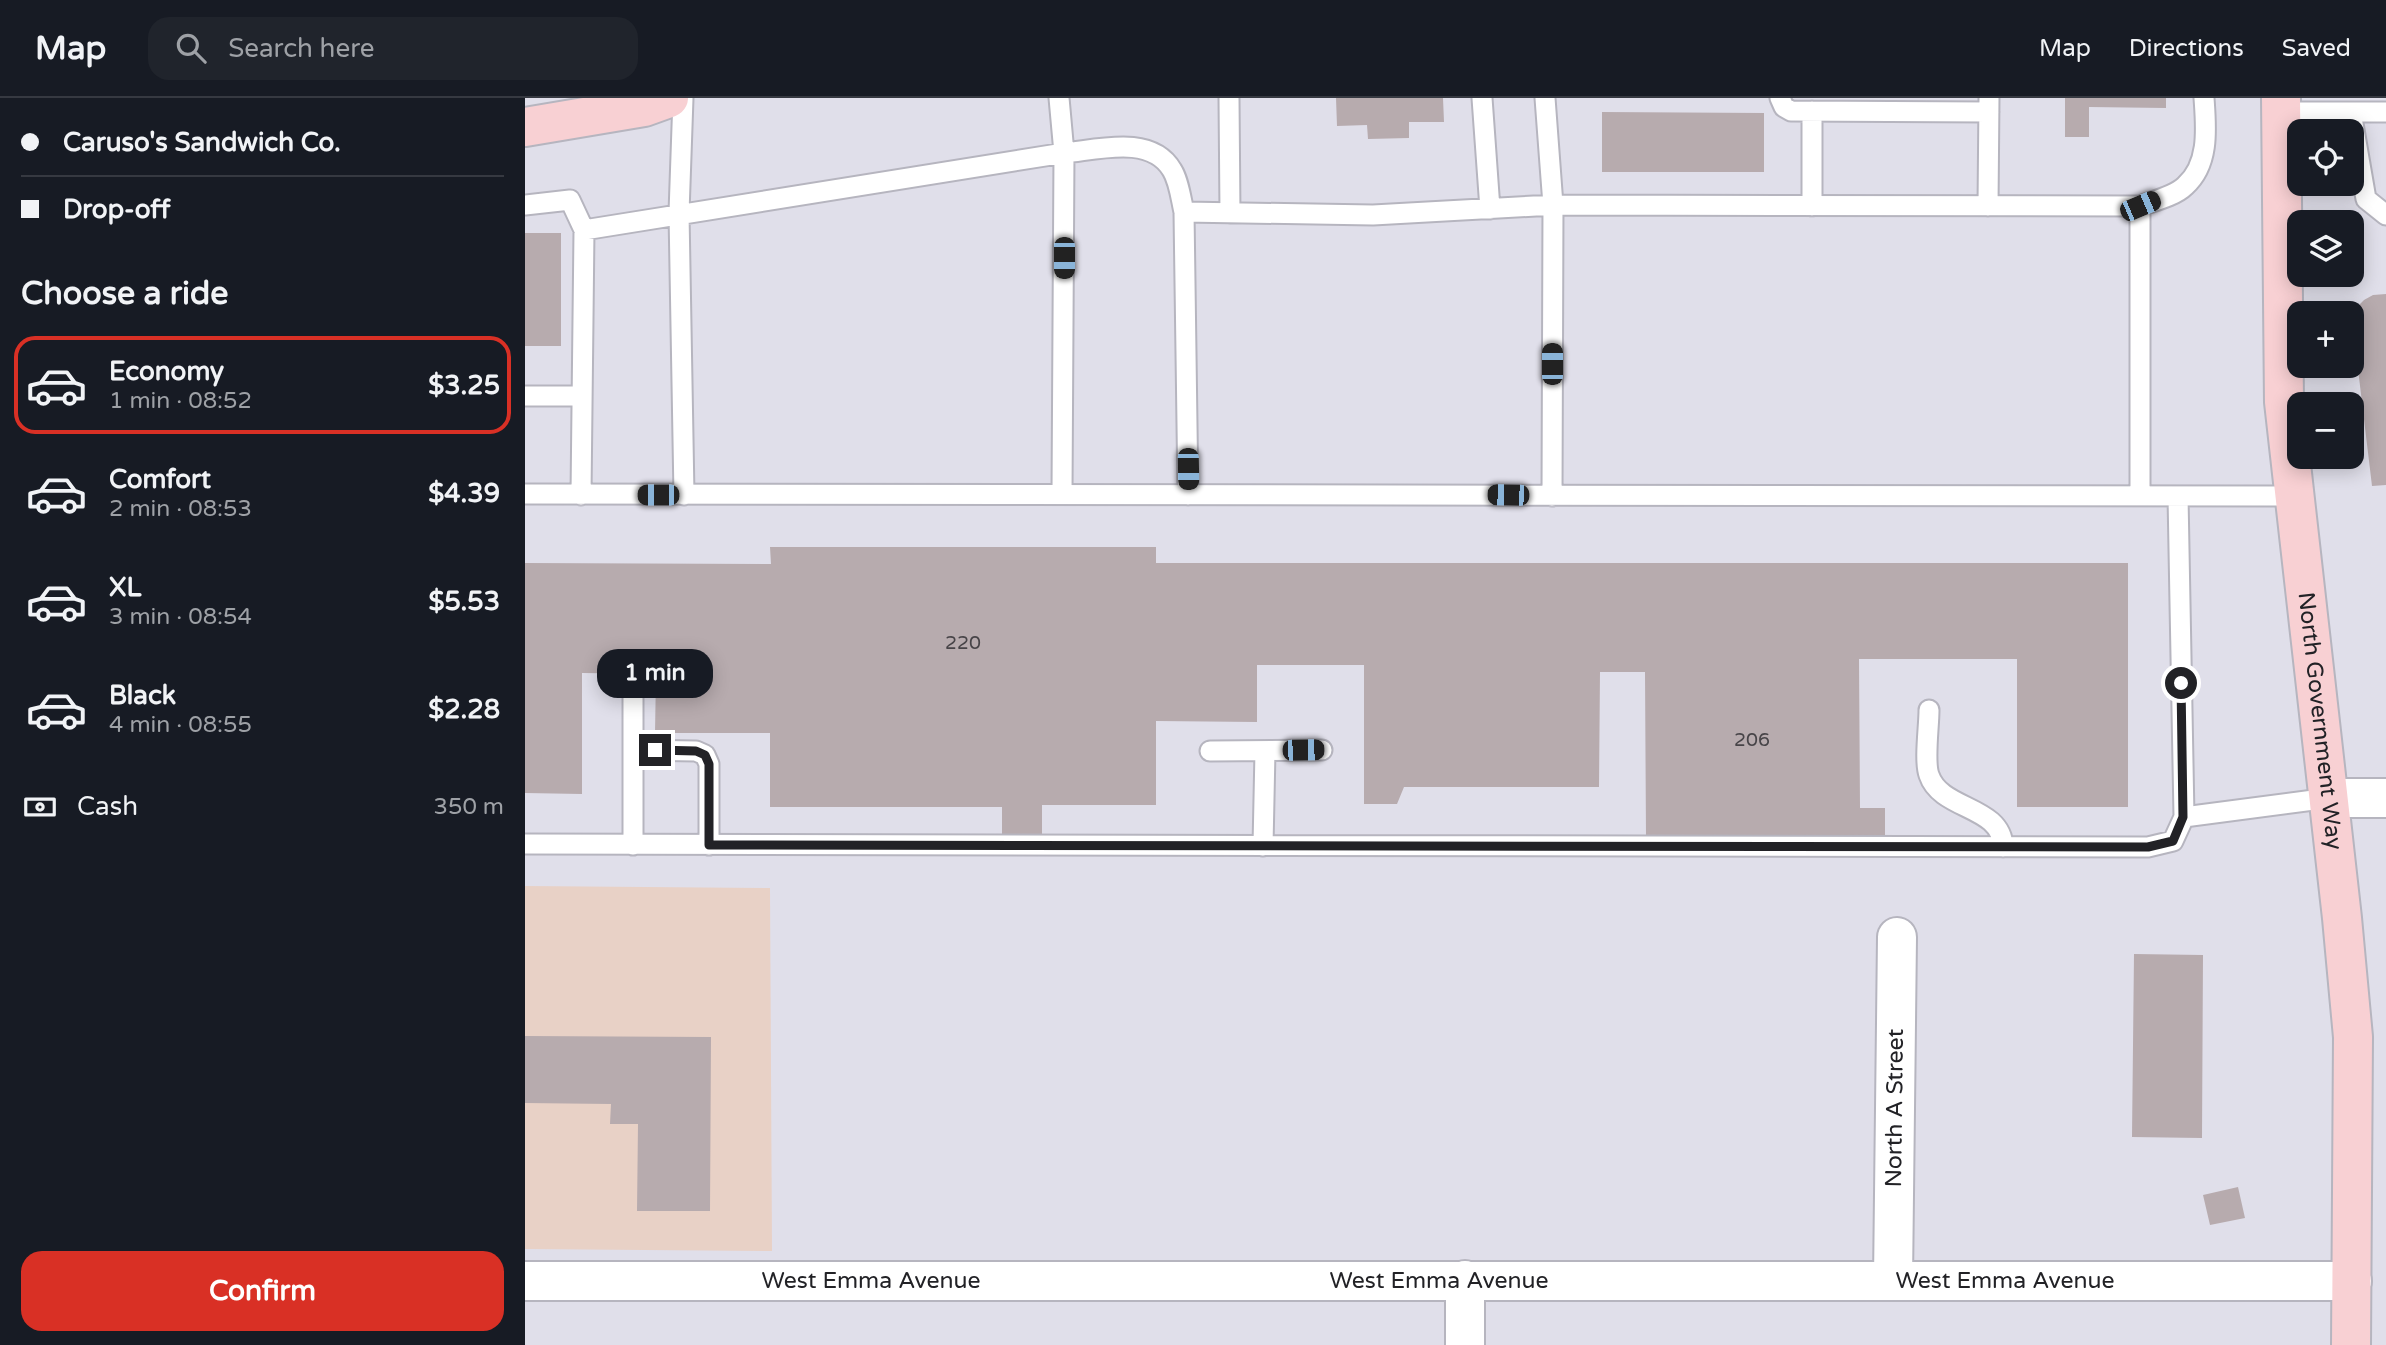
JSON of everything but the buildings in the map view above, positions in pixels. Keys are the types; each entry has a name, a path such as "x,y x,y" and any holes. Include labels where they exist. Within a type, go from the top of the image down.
{"main road":[{"path":"525,127 644,107 669,98"},
{"name":"North Government Way","path":"2281,105 2284,402 2353,1037 2351,1345"}],"street":[{"path":"2329,798 2386,798"},
{"name":"North A Street","path":"1892,1280 1897,937"},
{"path":"1465,1280 1465,1345"},
{"name":"West Emma Avenue","path":"525,1281 2352,1281"}],"lane":[{"path":"683,98 680,213 684,495"},
{"path":"1059,98 1064,153 1062,494"},
{"path":"1229,98 1230,212"},
{"path":"1482,98 1490,209"},
{"path":"1545,98 1553,205 1552,496"},
{"path":"1780,98 1784,107 1791,111 1989,105 1989,206"},
{"path":"1184,212 1373,215 1553,205 2140,206 2185,187 2200,166 2206,131 2204,98"},
{"path":"2281,105 2351,112 2386,112"},
{"path":"1812,111 1812,206"},
{"path":"2351,112 2366,199 2386,215"},
{"path":"584,230 1064,153 1140,147 1157,155 1172,169 1184,212 1188,495"},
{"path":"525,205 570,200 584,230 581,495"},
{"path":"2140,206 2140,496"},
{"path":"525,396 582,396"},
{"path":"525,494 2294,496"},
{"path":"525,844 2148,847 2173,841 2183,817 2178,496"},
{"path":"633,692 633,845"},
{"path":"1929,710 1928,774 1936,789 1995,825 2003,838 2003,847"},
{"path":"633,750 696,751 705,755 709,764 709,845"},
{"path":"1210,751 1322,750"},
{"path":"1263,846 1265,751"},
{"path":"2183,817 2329,798"}],"shaded area":[{"path":"525,886 770,888 772,1251 525,1249"}],"route":[{"path":"655,750 696,751 705,755 709,764 709,845 2148,847 2173,841 2183,817 2181,683"}]}
